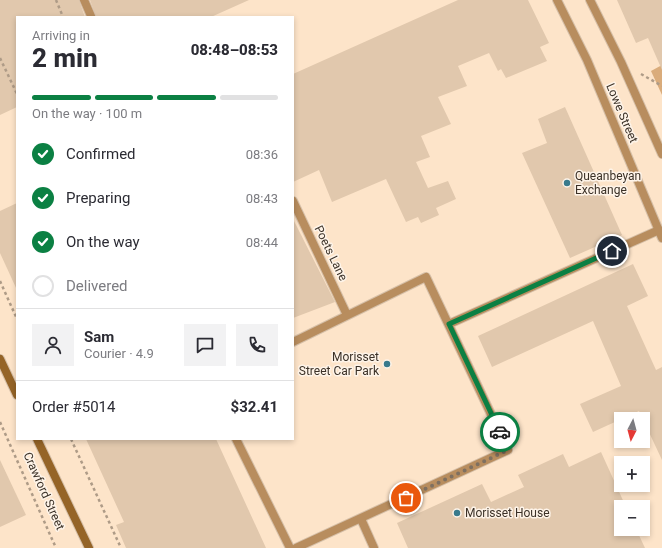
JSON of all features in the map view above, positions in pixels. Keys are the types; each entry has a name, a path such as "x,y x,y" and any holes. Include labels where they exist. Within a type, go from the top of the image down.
{"main road":[{"path":"0,359 16,393"},
{"name":"Crawford Street","path":"37,440 88,548"}],"street":[{"path":"84,0 90,16"},
{"name":"Lowe Street","path":"557,0 587,60 660,234"},
{"name":"Lowe Street","path":"590,0 621,62 662,154"},
{"name":"Poets Lane","path":"294,203 348,315"},
{"path":"449,324 660,234"},
{"path":"294,342 426,277 508,450 296,548"},
{"path":"236,440 290,548"},
{"path":"361,519 374,548"}],"path":[{"path":"56,0 63,16"},
{"path":"0,58 16,92"},
{"path":"0,281 16,317"},
{"name":"Crawford Street","path":"0,422 56,548"},
{"path":"71,440 121,548"}],"shaded area":[{"path":"662,65 662,95 651,71"}],"building":[{"path":"0,0 79,0 85,16 16,16 16,107 0,115"},
{"path":"90,0 249,0 213,16 96,16"},
{"path":"458,0 528,0 549,43 540,47 547,61 506,78 501,69 498,71 489,53 458,66 467,86 438,97 451,124 421,136 430,157 416,162 428,188 448,181 456,199 436,208 439,215 421,223 418,217 406,222 386,179 332,202 319,170 294,182 294,74"},
{"path":"617,0 662,0 662,70 648,38 636,43"},
{"name":"Queanbeyan Exchange","path":"565,107 622,235 570,258 522,153 547,143 538,119"},
{"path":"16,203 16,288 0,253 0,211"},
{"path":"294,221 335,302 294,318"},
{"path":"633,264 648,296 627,306 656,370 662,367 662,460 650,434 650,412 614,412 614,422 593,432 580,404 621,386 593,321 492,367 478,336"},
{"path":"86,440 216,440 266,548 126,548 116,525 124,522"},
{"path":"601,452 614,481 614,492 619,492 623,500 614,500 614,536 639,536 645,548 408,548 397,523 482,484 491,502 524,487 518,475 563,454 569,467"},
{"path":"0,460 26,515 0,527"}],"way so far":[{"path":"406,498 508,450 500,432"}],"place":[{"name":"Queanbeyan Exchange","path":"567,183"},
{"name":"Morisset Street Car Park","path":"387,364"},
{"name":"Morisset House","path":"457,513"}],"route":[{"path":"500,432 449,324 612,251"}]}
